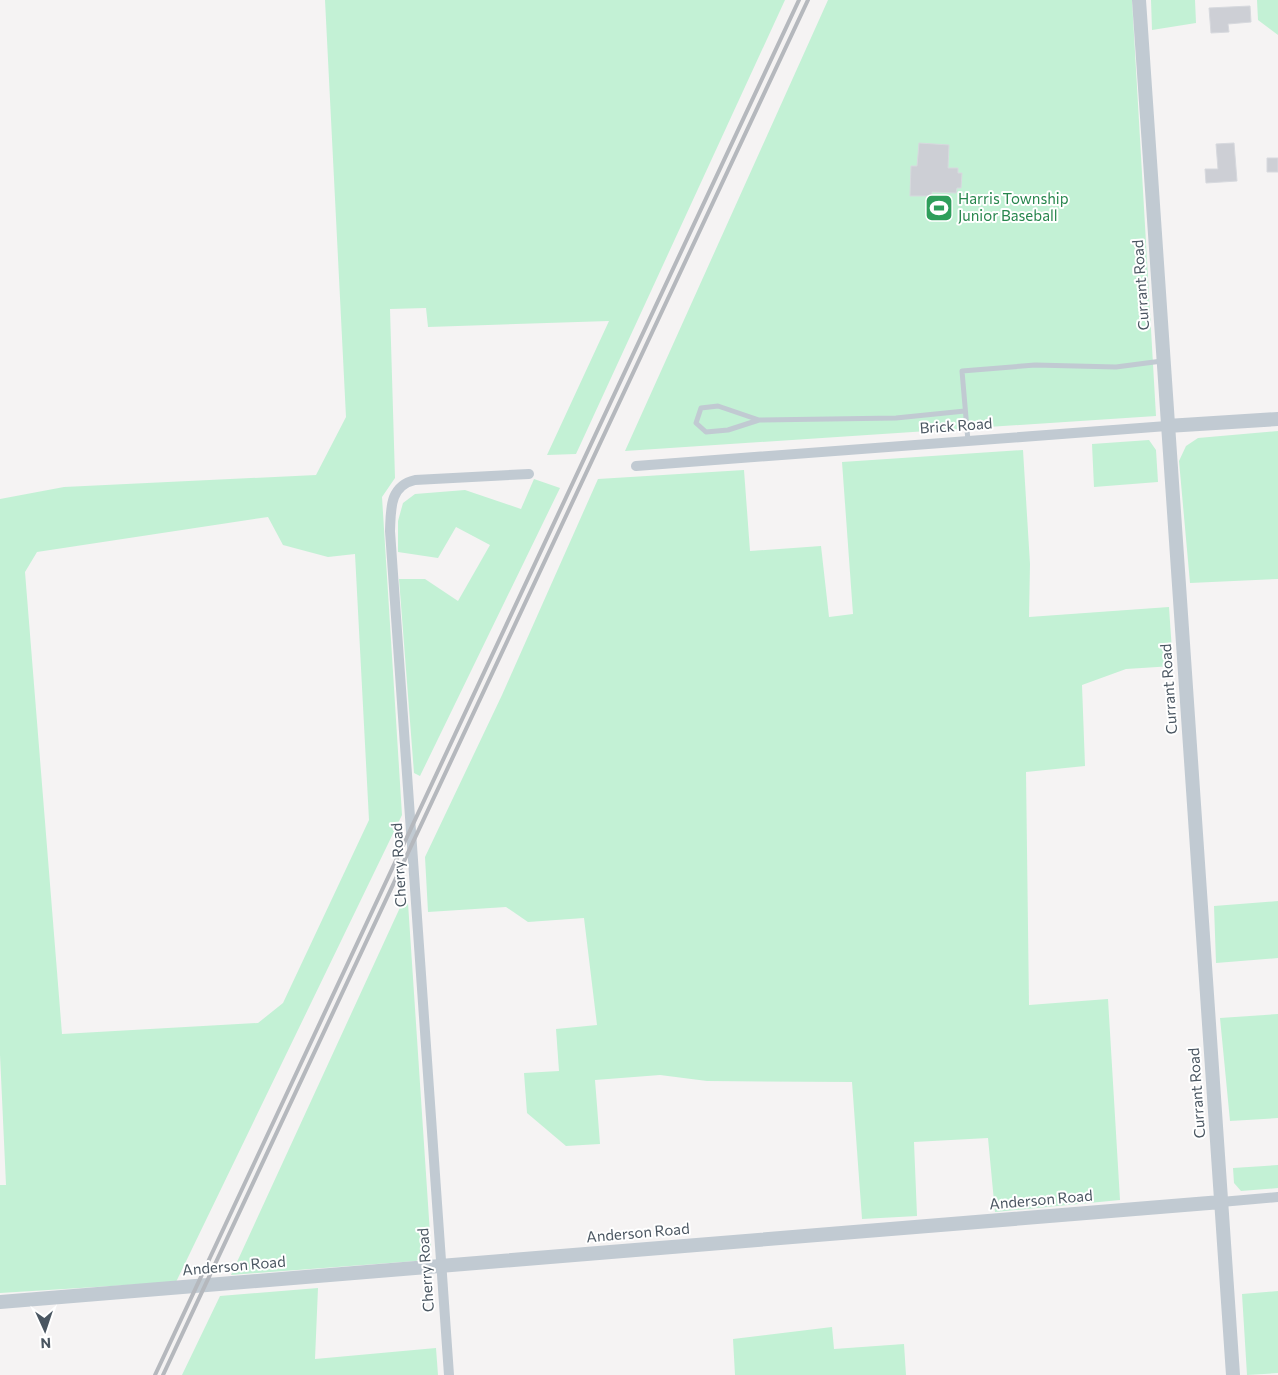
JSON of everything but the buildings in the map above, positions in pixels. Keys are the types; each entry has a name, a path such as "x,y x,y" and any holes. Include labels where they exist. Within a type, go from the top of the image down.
{"street":[{"name":"Currant Road","path":"1139,0 1233,1375"},
{"name":"Brick Road","path":"636,466 1278,419"},
{"name":"Cherry Road","path":"449,1375 390,531 392,501 396,491 415,480 530,474"},
{"name":"Anderson Road","path":"0,1302 1278,1197"}],"lane":[{"path":"968,441 962,371 1034,365 1116,367 1163,361"},
{"path":"759,420 718,406 701,408 696,423 706,432 728,430 759,420 896,418 966,411"}],"green space":[{"path":"325,0 785,0 576,454 547,455 609,321 428,327 426,308 390,309 395,478 382,497 402,815 176,1282 0,1293 0,1185 6,1185 0,1055 0,499 64,487 316,475 346,417","holes":["268,517 283,545 328,557 355,554 369,820 283,1003 258,1023 62,1034 25,572 37,552"]},
{"name":"Harris Township Junior Baseball","path":"828,0 1132,0 1156,416 625,451"},
{"path":"1151,0 1195,0 1196,23 1152,30"},
{"path":"1257,0 1278,0 1278,35 1258,20"},
{"path":"1278,431 1278,579 1190,583 1179,461 1186,446 1198,438"},
{"path":"1149,440 1156,450 1158,482 1094,487 1092,444"},
{"path":"1023,450 1030,564 1029,617 1169,607 1173,666 1126,669 1082,685 1085,766 1026,772 1029,1005 1108,999 1120,1200 995,1212 988,1138 914,1142 917,1216 862,1219 852,1082 707,1081 660,1075 595,1080 600,1144 566,1146 527,1113 524,1073 559,1071 556,1029 597,1025 584,918 528,922 506,907 428,912 425,857 502,695 598,479 744,470 750,551 821,546 829,617 853,614 842,462"},
{"path":"534,479 560,488 420,776 414,773 399,579 425,579 458,601 490,545 456,527 438,558 398,552 398,521 403,503 415,494 465,490 521,509"},
{"path":"403,901 408,903 431,1249 428,1255 416,1261 231,1275"},
{"path":"1278,901 1278,958 1216,963 1214,906"},
{"path":"1278,1014 1278,1118 1230,1121 1220,1018"},
{"path":"1278,1165 1278,1188 1241,1191 1234,1183 1233,1168"},
{"path":"318,1288 315,1359 436,1348 438,1375 182,1375 220,1296"},
{"path":"1278,1291 1278,1373 1247,1375 1242,1294"},
{"path":"832,1327 834,1349 904,1344 906,1375 735,1375 733,1339"}],"railway":[{"path":"155,1375 799,0"},
{"path":"163,1375 808,0"}],"place":[{"name":"Harris Township Junior Baseball","path":"939,208"}]}
